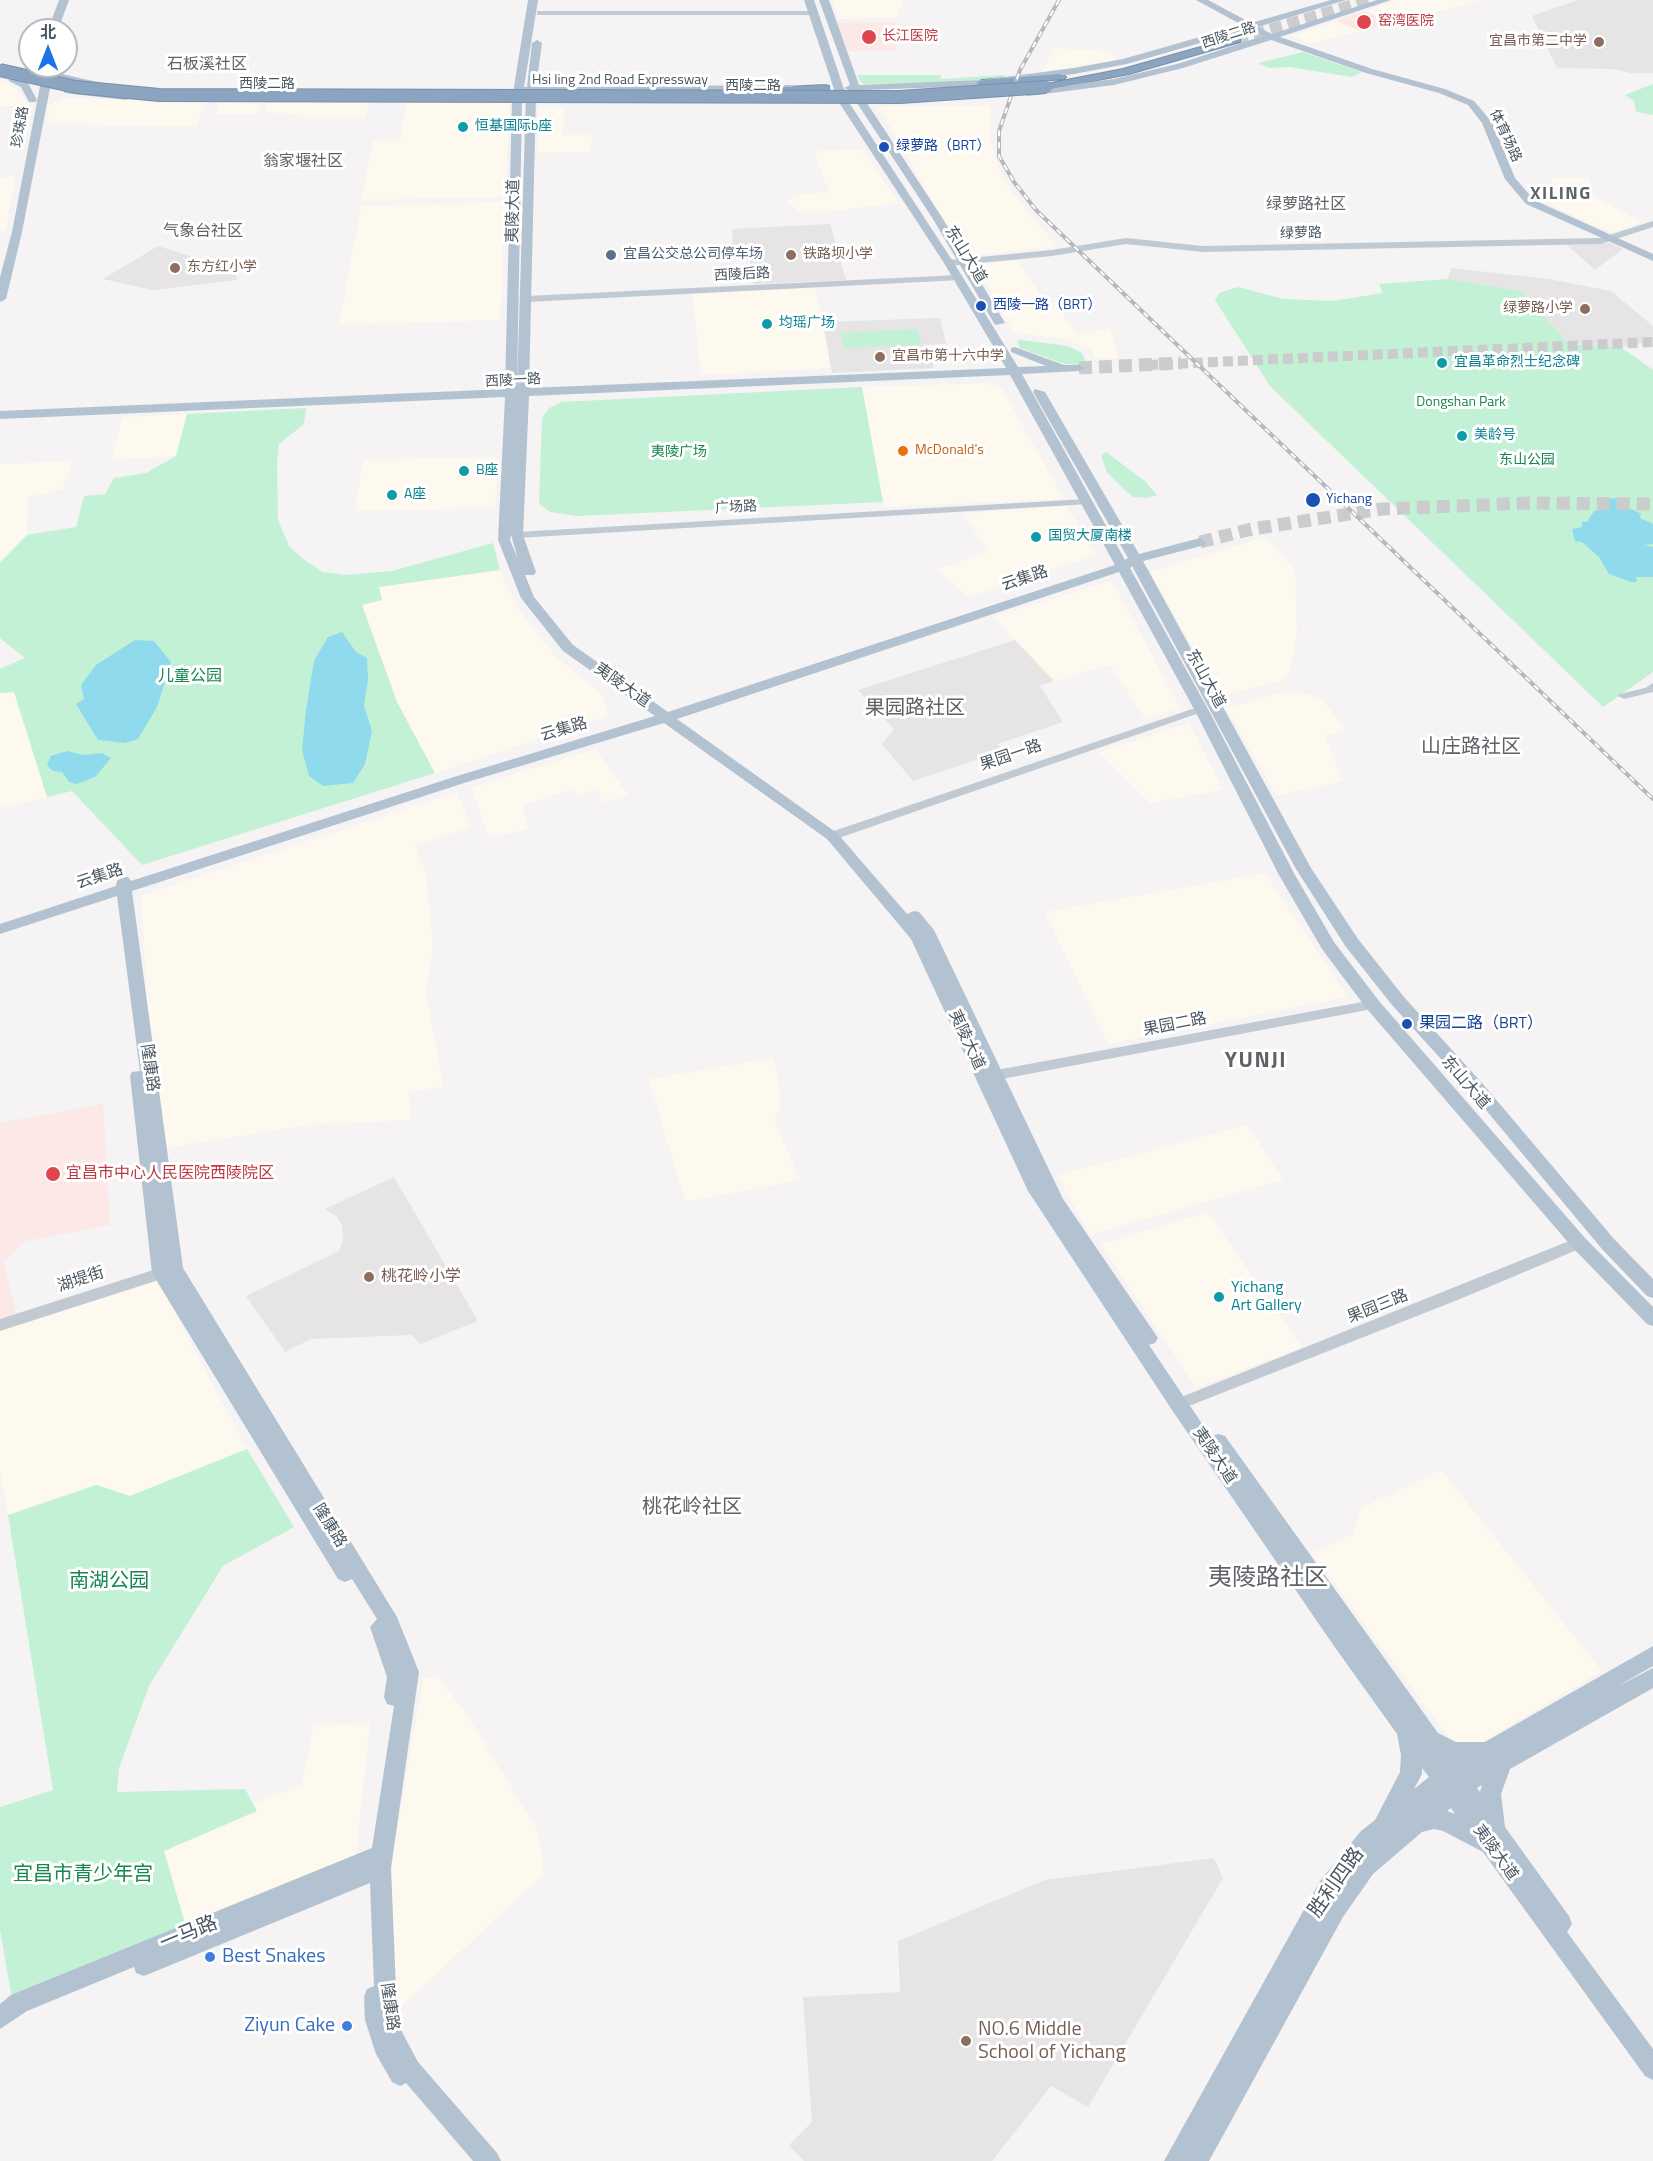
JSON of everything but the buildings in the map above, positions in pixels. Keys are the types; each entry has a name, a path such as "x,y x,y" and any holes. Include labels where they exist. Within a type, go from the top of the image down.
{"highway":[{"name":"Hsi ling 2nd Road Expressway","path":"0,66 76,87 159,96 971,94 1125,72 1236,39"},
{"name":"Hsi ling 2nd Road Expressway","path":"0,66 68,81 120,89 177,93 560,95 908,92 1045,85 1236,39"},
{"path":"1114,82 1236,39"},
{"path":"982,83 1058,77 1143,63"},
{"path":"560,95 825,88"},
{"path":"560,95 618,98 841,95"}],"main road":[{"path":"57,18 64,0"},
{"path":"64,18 70,0"},
{"name":"夷陵大道","path":"533,0 518,94 517,531 538,596 577,644 666,712 837,834 918,937 1056,1202 1189,1400 1427,1734 1452,1782"},
{"name":"夷陵大道","path":"542,0 531,94 525,257 527,299 504,540 528,598 568,648 666,712"},
{"name":"东山大道","path":"824,0 858,94 1009,351 1025,391 1201,709 1293,885 1328,945 1373,1005 1579,1243 1653,1319"},
{"path":"1201,0 1251,26"},
{"path":"1208,0 1251,26"},
{"name":"西陵二路","path":"531,94 841,95 982,83 1124,62 1341,0"},
{"name":"西陵二路","path":"858,94 978,97 1041,92 1114,82 1180,66 1386,0"},
{"name":"东山大道","path":"812,7 841,95 956,262 958,278 1009,351"},
{"name":"体育场路","path":"1251,26 1369,71 1443,91 1471,103 1486,122 1510,179 1520,192 1547,212 1653,257"},
{"name":"西陵二路","path":"0,66 18,70"},
{"name":"西陵二路","path":"0,76 20,78"},
{"name":"珍珠路","path":"0,267 9,233 32,100 42,78"},
{"name":"珍珠路","path":"0,299 17,232 43,78"},
{"name":"西陵二路","path":"49,78 77,93 124,97 531,94 825,88 841,95"},
{"name":"西陵二路","path":"63,78 117,86 171,90 518,94"},
{"path":"12,79 25,85 32,100"},
{"path":"37,119 44,105 57,98 124,97"},
{"path":"1025,391 986,373 1009,351 1066,369"},
{"name":"西陵一路","path":"0,417 1079,368"},
{"name":"东山大道","path":"1018,372 1135,559 1304,869 1353,943 1398,1001 1476,1087 1608,1244 1653,1291"},
{"name":"云集路","path":"0,921 119,886 666,712 968,608 1135,559 1200,543"},
{"name":"云集路","path":"0,929 119,886"},
{"name":"隆康路","path":"119,886 167,1271 381,1629 397,1677 375,1864 376,2020 384,2046 404,2080 475,2161"},
{"name":"夷陵大道","path":"990,1076 1034,1186 1213,1454 1400,1722 1452,1782 1653,2068"},
{"name":"胜利四路","path":"1176,2161 1328,1888 1354,1854 1375,1833 1653,1655"},
{"name":"胜利四路","path":"1496,1756 1653,1677"},
{"path":"1375,1833 1393,1808 1411,1774 1410,1746 1400,1722"},
{"path":"1427,1734 1438,1745 1454,1752 1496,1756 1490,1805 1496,1844"},
{"name":"胜利四路","path":"1196,2161 1335,1910 1365,1867 1412,1825 1452,1782"},
{"path":"1412,1825 1434,1819 1448,1821 1496,1844"},
{"name":"夷陵大道","path":"1496,1844 1653,2052"},
{"name":"隆康路","path":"375,1864 387,2014 392,2036 410,2070 489,2161"},
{"name":"一马路","path":"0,2018 19,2003 375,1864"},
{"name":"一马路","path":"0,2032 25,2013 375,1864"}],"street":[{"path":"540,13 812,7"},
{"name":"绿萝路","path":"956,262 1052,253 1126,241 1203,249 1613,239 1653,224"},
{"name":"西陵后路","path":"527,299 958,278"},
{"name":"广场路","path":"517,531 1086,502"},
{"path":"1624,696 1649,690 1653,686"},
{"name":"果园一路","path":"837,834 1201,709"},
{"name":"果园二路","path":"990,1076 1373,1005"},
{"name":"果园三路","path":"1189,1400 1455,1295 1579,1243"},
{"name":"湖堤街","path":"0,1325 167,1271"}],"shaded area":[{"path":"832,0 902,0 898,16 892,18 840,19"},
{"path":"1398,0 1480,0 1392,24 1365,11"},
{"name":"宜昌市第二中学","path":"1578,0 1653,0 1653,73 1631,73 1612,69 1557,68 1532,16"},
{"name":"窑湾医院","path":"1365,11 1392,24 1361,31 1336,21"},
{"path":"1336,21 1361,31 1310,44 1291,36"},
{"name":"长江医院","path":"895,22 897,51 848,51 837,23"},
{"path":"1053,48 1113,52 1114,60 1042,72"},
{"path":"0,80 15,87 28,105 0,107"},
{"path":"63,98 206,100 196,127 49,124 47,106"},
{"path":"221,101 262,101 257,114 215,114"},
{"path":"268,101 369,102 366,117 301,117 288,113 266,113"},
{"path":"510,101 505,197 361,200 373,141 400,140 406,102"},
{"path":"991,105 990,137 999,170 1011,191 1057,247 964,256 879,107"},
{"path":"538,107 564,107 563,135 593,135 590,152 538,153"},
{"path":"862,150 899,203 826,212 798,211 787,200 802,194 829,192 814,151"},
{"path":"15,177 6,230 0,231 0,178"},
{"path":"1551,178 1589,178 1590,195 1643,222 1612,232 1562,211 1533,194 1558,193"},
{"path":"505,202 500,320 339,325 361,206"},
{"name":"铁路坝小学","path":"830,224 846,280 753,284 750,260 743,260 741,249 733,250 732,229"},
{"path":"1610,243 1623,249 1595,270 1567,245"},
{"name":"东方红小学","path":"158,246 235,270 237,280 153,290 103,279"},
{"path":"1016,260 1047,303 1055,303 1076,334 1110,329 1118,358 1096,359 1091,350 1068,340 1013,332 975,264"},
{"name":"绿萝路小学","path":"1451,268 1549,279 1611,291 1653,326 1653,341 1621,347 1569,344 1522,291 1448,279"},
{"path":"815,288 832,368 701,375 692,293"},
{"name":"宜昌市第十六中学","path":"940,318 946,344 928,345 934,368 832,373 823,322"},
{"path":"988,383 1002,389 1064,499 884,507 862,387"},
{"path":"187,414 176,456 111,460 122,417"},
{"path":"498,457 495,508 355,511 363,460"},
{"path":"72,461 63,489 28,497 27,535 0,560 0,464"},
{"name":"国贸大厦南楼","path":"1067,506 1097,555 969,597 937,570 987,552 964,513"},
{"path":"1266,537 1295,570 1297,634 1290,671 1281,681 1220,696 1150,572"},
{"path":"500,570 518,608 556,657 603,695 608,716 435,773 397,702 362,605 382,600 379,587"},
{"path":"1112,580 1180,708 1146,720 1110,665 1054,681 993,617"},
{"path":"1015,640 1054,681 1040,686 1063,722 997,744 1004,751 913,781 882,744 894,729 858,690"},
{"path":"14,691 47,797 0,808 0,693"},
{"path":"1288,691 1308,694 1325,702 1346,731 1325,736 1343,781 1277,796 1226,708"},
{"path":"1189,723 1223,790 1149,803 1099,752"},
{"path":"596,749 628,795 604,803 596,790 576,796 572,789 523,805 528,830 488,837 472,787"},
{"path":"456,792 472,827 415,846 426,873 433,945 426,991 443,1086 409,1093 411,1120 307,1125 166,1148 149,1035 141,896"},
{"path":"1265,873 1348,997 1108,1044 1045,912"},
{"path":"773,1058 778,1072 781,1103 775,1121 800,1180 685,1202 649,1079"},
{"name":"宜昌市中心人民医院西陵院区","path":"103,1104 110,1225 26,1241 3,1261 16,1313 0,1319 0,1123"},
{"path":"1248,1125 1283,1180 1090,1235 1057,1175"},
{"name":"桃花岭小学","path":"394,1177 478,1321 420,1344 412,1335 311,1339 285,1352 246,1296 339,1251 343,1240 342,1226 337,1217 325,1209"},
{"path":"1208,1212 1302,1347 1196,1388 1101,1244"},
{"path":"158,1281 247,1449 130,1496 96,1485 8,1515 0,1472 0,1331"},
{"path":"1441,1470 1602,1671 1461,1754 1312,1553 1353,1534 1361,1508"},
{"path":"437,1676 468,1716 538,1831 544,1874 393,2014 390,1968 392,1859 423,1678"},
{"path":"370,1723 356,1858 186,1927 164,1851 257,1811 253,1804 302,1784 314,1725"},
{"name":"NO.6 Middle School of Yichang","path":"1214,1858 1223,1878 1088,2107 1051,2086 992,2161 804,2161 789,2145 812,2122 803,1997 900,1992 898,1941 1045,1880"}],"green space":[{"path":"1303,52 1362,72 1352,77 1289,67 1269,68 1258,63"},
{"path":"857,75 941,75 941,79 1005,75 1004,78 940,83 862,84"},
{"path":"1653,84 1653,115 1636,112 1634,101 1625,95"},
{"name":"Dongshan Park","path":"1448,279 1522,291 1569,344 1621,347 1653,370 1653,672 1603,707 1270,386 1215,300 1219,293 1238,287 1283,299 1332,301 1383,293 1379,284"},
{"path":"918,329 921,345 843,348 841,333"},
{"path":"1017,341 1068,346 1082,353 1088,366 1065,364 1020,348"},
{"name":"夷陵广场","path":"862,387 883,502 578,516 550,512 539,504 542,418 549,408 562,402"},
{"name":"儿童公园","path":"306,408 304,424 279,444 277,462 278,520 289,546 303,559 323,572 347,575 392,571 493,543 500,570 379,587 382,600 362,605 397,702 435,773 142,865 72,791 47,797 14,692 0,693 0,669 25,658 0,638 0,563 27,535 76,527 84,496 105,494 114,478 146,473 176,456 187,414"},
{"path":"1106,452 1145,481 1157,495 1147,498 1133,497 1127,492 1107,472 1101,456"},
{"path":"247,1449 294,1527 223,1566 149,1686 119,1768 117,1792 245,1789 257,1811 164,1851 186,1927 12,1999 0,1930 0,1807 53,1790 8,1515 96,1485 130,1496"}],"water":[{"path":"1617,498 1621,500 1616,503 1636,511 1641,514 1640,518 1653,524 1653,544 1644,545 1653,547 1653,577 1636,577 1637,582 1631,582 1609,574 1599,557 1582,542 1575,541 1572,529 1582,527 1582,522 1587,522 1594,511 1600,510 1603,500"},
{"path":"342,632 356,652 367,658 368,679 364,706 372,731 365,764 353,783 323,786 309,776 302,750 306,710 314,661 328,637"},
{"path":"135,640 154,641 171,662 157,707 138,739 125,743 98,740 76,704 84,699 81,685 96,665"},
{"path":"67,751 83,755 102,753 111,758 95,777 77,784 69,782 62,772 53,771 47,765 51,756"}],"tunnel":[{"path":"1236,40 1370,0"},
{"path":"1148,365 1653,342"},
{"path":"1079,368 1181,363"},
{"path":"1200,542 1252,529 1382,509 1530,503 1653,504"}],"railway":[{"path":"1059,0 1020,70 999,131 999,156 1014,182 1036,210 1653,799"}],"place":[{"name":"窑湾医院","path":"1364,22"},
{"name":"长江医院","path":"869,37"},
{"name":"宜昌市第二中学","path":"1599,42"},
{"name":"恒基国际b座","path":"463,127"},
{"name":"绿萝路（BRT）","path":"884,147"},
{"name":"宜昌公交总公司停车场","path":"611,255"},
{"name":"铁路坝小学","path":"791,255"},
{"name":"东方红小学","path":"175,268"},
{"name":"西陵一路（BRT）","path":"981,306"},
{"name":"绿萝路小学","path":"1585,309"},
{"name":"均瑶广场","path":"767,324"},
{"name":"宜昌市第十六中学","path":"880,357"},
{"name":"宜昌革命烈士纪念碑","path":"1442,363"},
{"name":"美龄号","path":"1462,436"},
{"name":"McDonald's","path":"903,451"},
{"name":"B座","path":"464,471"},
{"name":"A座","path":"392,495"},
{"name":"Yichang","path":"1313,500"},
{"name":"国贸大厦南楼","path":"1036,537"},
{"name":"果园二路（BRT）","path":"1407,1024"},
{"name":"宜昌市中心人民医院西陵院区","path":"53,1174"},
{"name":"桃花岭小学","path":"369,1277"},
{"name":"Yichang Art Gallery","path":"1219,1297"},
{"name":"Best Snakes","path":"210,1957"},
{"name":"Ziyun Cake","path":"347,2026"},
{"name":"NO.6 Middle School of Yichang","path":"966,2041"}],"district":[{"name":"石板溪社区","path":"207,65"},
{"name":"翁家堰社区","path":"303,162"},
{"name":"XILING","path":"1561,195"},
{"name":"绿萝路社区","path":"1306,205"},
{"name":"气象台社区","path":"203,232"},
{"name":"果园路社区","path":"915,709"},
{"name":"山庄路社区","path":"1471,748"},
{"name":"YUNJI","path":"1256,1062"},
{"name":"桃花岭社区","path":"692,1508"},
{"name":"夷陵路社区","path":"1268,1579"}],"park label":[{"name":"东山公园","path":"1527,461"},
{"name":"南湖公园","path":"109,1582"},
{"name":"宜昌市青少年宫","path":"83,1875"}]}
